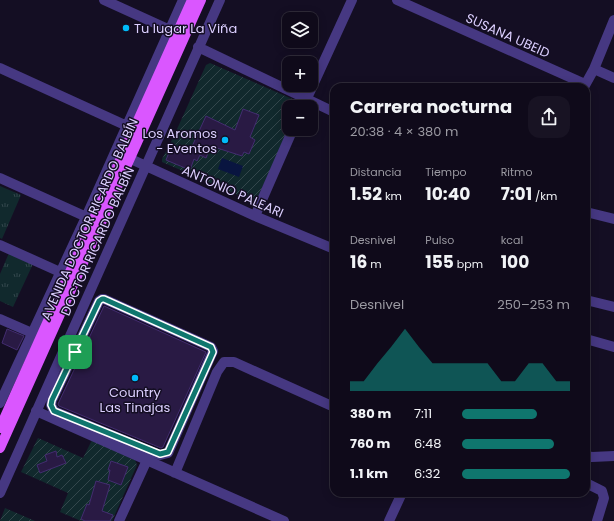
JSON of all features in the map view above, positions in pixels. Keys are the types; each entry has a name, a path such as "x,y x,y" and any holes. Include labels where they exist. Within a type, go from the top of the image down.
{"main road":[{"name":"AVENIDA DOCTOR RICARDO BALBÍN","path":"126,157 192,0"},
{"name":"AVENIDA DOCTOR RICARDO BALBÍN","path":"0,428 93,220 126,157 202,0"},
{"name":"AVENIDA DOCTOR RICARDO BALBÍN","path":"0,448 93,220"}],"street":[{"path":"104,0 170,30"},
{"name":"DOCTOR RICARDO BALBÍN","path":"0,403 60,272 93,220 128,126 183,0"},
{"name":"DOCTOR RICARDO BALBÍN","path":"0,493 145,165 220,0"},
{"path":"306,100 352,0"},
{"name":"SUSANA UBEID","path":"397,0 578,83"},
{"path":"587,83 594,69 614,20"},
{"path":"198,47 299,100"},
{"path":"0,68 128,126"},
{"path":"594,69 614,78"},
{"path":"318,107 330,111"},
{"path":"255,216 290,136"},
{"name":"ANTONIO PALEARI","path":"126,157 255,216 330,247"},
{"path":"0,178 93,220"},
{"path":"590,213 614,219"},
{"path":"0,245 60,272"},
{"path":"104,299 211,347 213,352 168,452 160,454 54,411 51,405 52,400 75,352 99,301 104,299"},
{"path":"590,301 614,307"},
{"path":"0,319 32,333"},
{"path":"590,341 614,347"},
{"path":"64,347 75,352"},
{"path":"175,473 217,372 224,362 234,362 330,405"},
{"path":"36,411 284,521"},
{"path":"590,457 614,456"},
{"path":"119,521 147,460"},
{"path":"590,485 602,491 604,498 597,521"},
{"path":"389,521 400,497"}],"green space":[{"path":"210,63 295,100 282,100 282,136 286,136 256,201 252,201 162,162 162,159 206,65"},
{"path":"0,186 21,195 2,239 0,238"},
{"path":"9,253 33,264 13,307 0,301 0,274"},
{"path":"38,438 83,458 92,440 135,460 137,465 112,521 81,521 60,512 68,493 21,472"},
{"path":"5,508 35,521 0,521"}],"water":[{"path":"222,158 243,166 239,177 218,169"}],"building":[{"name":"Los Aromos - Eventos","path":"243,109 259,115 250,137 255,140 249,154 244,152 242,156 211,146 206,158 200,155 197,161 194,159 190,170 166,160 172,145 189,153 206,116 235,130"},
{"name":"Country Las Tinajas","path":"104,306 206,352 163,447 161,448 59,406 58,404"},
{"path":"7,329 24,336 17,350 2,343"},
{"path":"56,451 57,457 62,455 66,463 40,473 37,465 47,461 45,455"},
{"path":"111,461 128,467 121,485 108,480 110,470 108,470"},
{"path":"96,481 110,485 102,511 113,515 110,521 85,521 81,519 87,504 89,505"}],"place":[{"name":"Tu lugar La Viña","path":"126,28"},
{"name":"Los Aromos - Eventos","path":"225,140"},
{"name":"Country Las Tinajas","path":"135,378"}],"route":[{"path":"104,299 211,347 213,352 168,452 165,454 160,454 54,411 51,405 52,400 75,352 99,301 104,299"}]}
